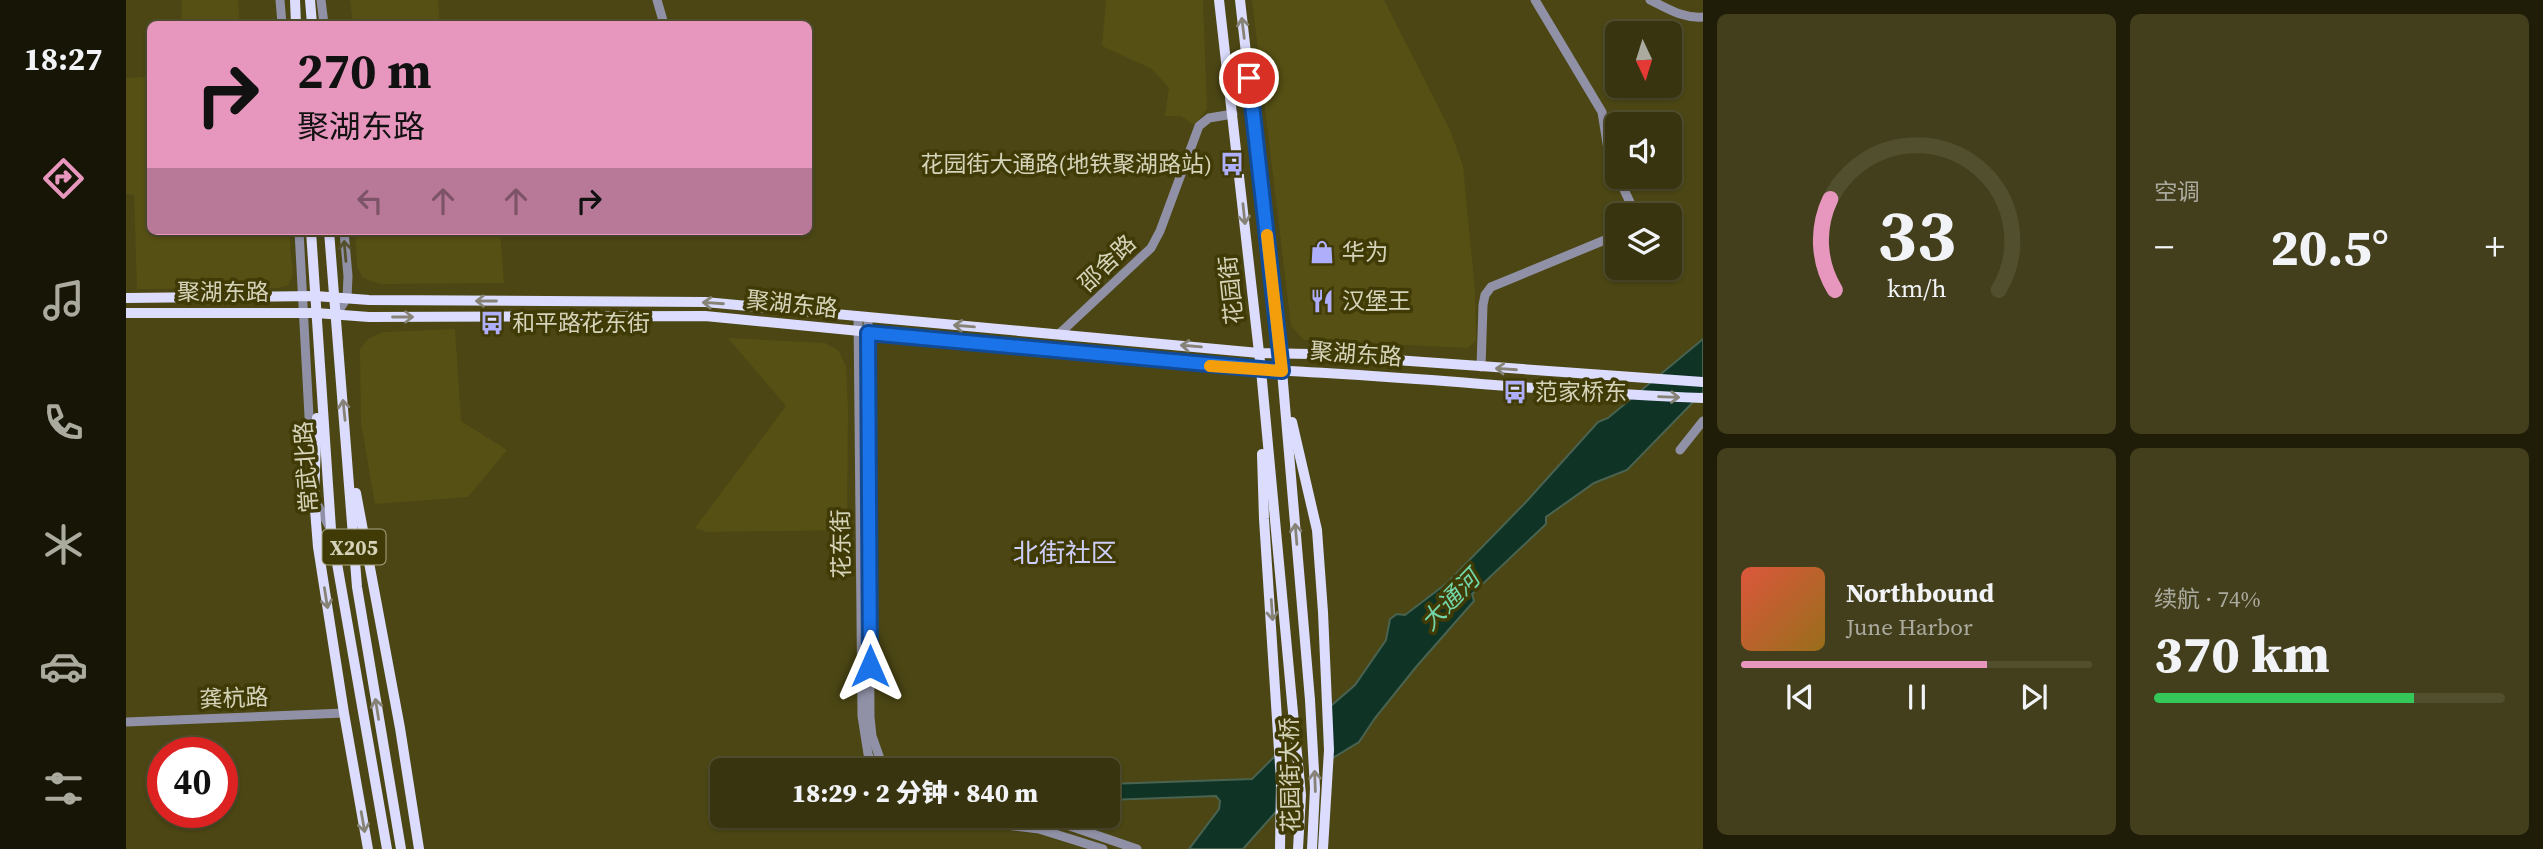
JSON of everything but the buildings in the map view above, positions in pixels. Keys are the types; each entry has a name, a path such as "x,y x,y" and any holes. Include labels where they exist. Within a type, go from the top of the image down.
{"main road":[{"path":"295,0 296,21"},
{"path":"310,0 312,21"},
{"name":"花园街","path":"1219,0 1261,370 1292,702"},
{"name":"花园街","path":"1240,0 1282,371 1310,700"},
{"name":"常武北路","path":"311,235 331,529 387,849"},
{"name":"常武北路","path":"329,235 357,587 401,849"},
{"name":"聚湖东路","path":"126,298 315,296 369,300 705,302 1259,353 1703,382"},
{"name":"聚湖东路","path":"126,313 705,316 1261,370 1636,396 1703,398"},
{"path":"320,359 314,497 318,547 368,849"},
{"path":"1261,370 1263,505 1279,747 1282,823 1280,849"},
{"path":"1282,371 1317,530 1327,695 1328,765 1323,849"},
{"path":"347,443 400,728 419,849"},
{"name":"花园街大桥","path":"1310,700 1315,788 1312,849"},
{"name":"花园街大桥","path":"1292,702 1301,795 1298,849"}],"street":[{"path":"280,0 282,21"},
{"path":"321,0 324,21"},
{"path":"657,0 663,21"},
{"path":"1535,0 1602,112 1605,131"},
{"path":"1650,0 1692,18 1703,17"},
{"name":"邵舍路","path":"1059,334 1151,248 1160,231 1199,126 1209,118 1233,114"},
{"path":"299,235 314,497 331,529"},
{"path":"335,316 347,298 344,235"},
{"path":"1481,367 1483,305 1485,295 1491,287 1605,239"},
{"name":"花东街","path":"863,317 862,716 866,745 871,758"},
{"name":"花东街","path":"863,333 870,718 872,736 880,758"},
{"path":"1680,450 1703,421"},
{"name":"龚杭路","path":"126,722 344,713"},
{"path":"1031,828 1063,835 1103,849"},
{"path":"1076,828 1137,849"}],"shaded area":[{"path":"182,0 238,0 240,21 182,21"},
{"path":"350,0 438,0 440,21 353,21"},
{"path":"1106,0 1203,0 1207,109 1194,125 1181,116 1165,116 1169,88 1152,69 1102,46"},
{"path":"1252,0 1384,0 1450,130 1463,166 1475,291 1476,341 1467,348 1304,340 1291,326"},
{"path":"147,77 147,235 289,235 293,275 288,285 279,288 137,289 134,195 126,194 126,78"},
{"path":"355,235 500,235 504,283 380,284 362,277 357,266"},
{"path":"455,329 461,421 507,450 468,497 375,504 361,423 360,349 368,339 383,332"},
{"path":"728,338 825,343 838,350 846,366 847,530 707,532 695,528 786,406"}],"water":[{"name":"大通河","path":"1703,339 1703,392 1627,470 1594,483 1546,517 1546,524 1472,594 1474,601 1416,667 1359,742 1313,770 1243,849 1189,849 1219,809 1220,801 1216,796 1120,800 1120,784 1252,779 1288,743 1355,685 1386,640 1390,619 1397,614 1405,615 1447,583 1526,502 1598,422 1608,418"}],"pier":[{"path":"1328,704 1329,765 1315,773 1288,803 1288,738"}],"slow traffic":[{"path":"1210,366 1282,371 1267,235"}],"place":[{"name":"花园街大通路(地铁聚湖路站)","path":"1232,164"},
{"name":"华为","path":"1322,252"},
{"name":"汉堡王","path":"1322,301"},
{"name":"和平路花东街","path":"492,323"},
{"name":"范家桥东","path":"1515,392"}],"district":[{"name":"北街社区","path":"1065,553"}],"route":[{"path":"870,666 868,333 1282,371 1249,78"}]}
